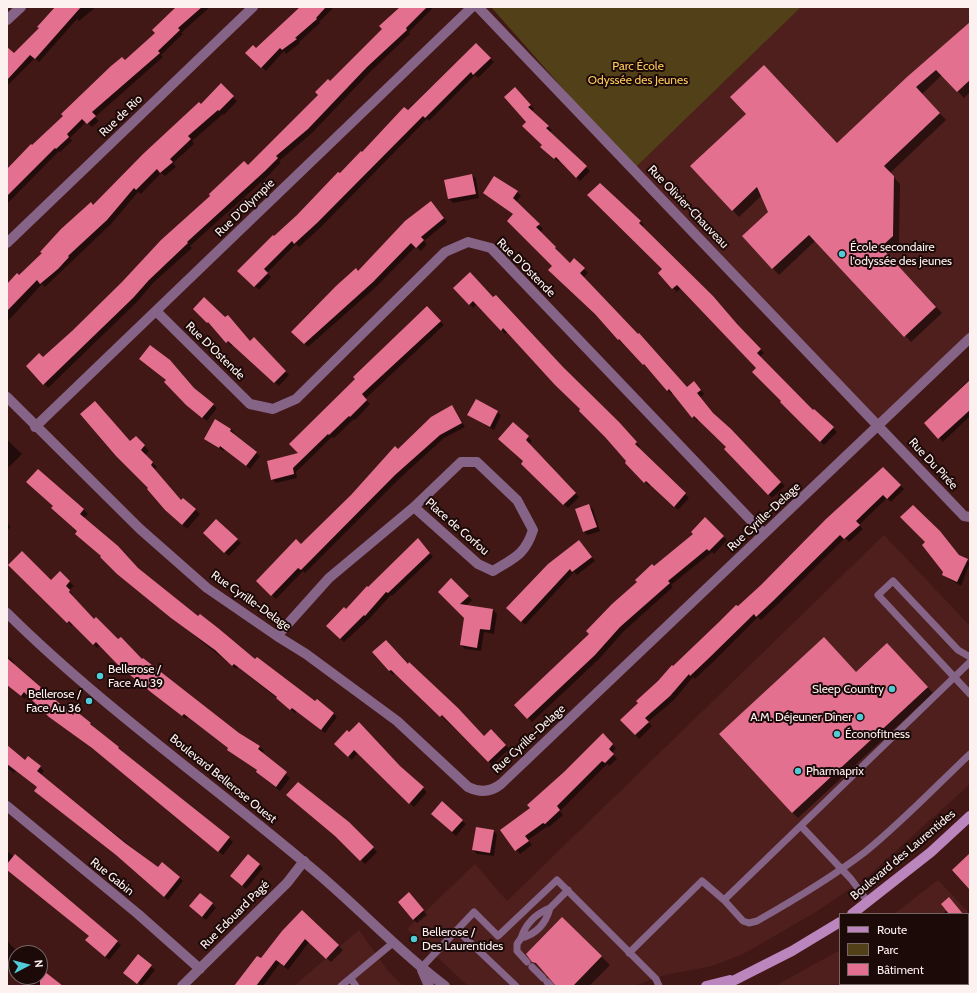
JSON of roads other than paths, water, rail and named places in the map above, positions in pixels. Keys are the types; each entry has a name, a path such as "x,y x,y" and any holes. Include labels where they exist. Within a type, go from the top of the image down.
{"main road":[{"name":"Boulevard des Laurentides","path":"853,913 931,852 970,816"},
{"path":"723,986 792,952 839,923"},
{"path":"706,986 739,978"}],"street":[{"path":"7,20 21,7"},
{"name":"Rue de Rio","path":"7,244 253,7"},
{"name":"Rue D'Olympie","path":"35,427 157,312 472,7"},
{"name":"Rue Olivier-Chauveau","path":"478,7 880,426"},
{"name":"Rue D'Ostende","path":"157,312 250,404 273,409 296,399 445,252 468,242 490,248 764,534"},
{"name":"Rue Cyrille-Delage","path":"7,397 35,427 140,529 202,583 277,636 306,654 397,722 468,787 481,791 489,790 501,784 880,426 970,338"},
{"name":"Rue Du Pirée","path":"880,426 964,516 970,517"},
{"name":"Place de Corfou","path":"277,636 329,578 414,507 461,462 477,462 518,500 533,530 528,545 518,556 493,571 478,564 414,507"},
{"name":"Boulevard Bellerose Ouest","path":"7,613 65,668 304,861 343,894 421,968 445,986"},
{"name":"Rue Gabin","path":"7,806 138,914 200,969"},
{"name":"Rue Edouard Pagé","path":"182,986 291,878 304,861"},
{"name":"Boulevard Bellerose Ouest","path":"421,968 429,986"}],"lane":[{"path":"970,658 958,650 893,581 878,595 970,694"},
{"path":"724,900 970,662"},
{"path":"629,953 702,881 724,900 743,921 751,923 809,891 841,869 878,840 970,754"},
{"path":"801,826 859,888 868,902"},
{"path":"421,968 474,912 498,936 557,880 656,979 659,986"},
{"path":"547,982 516,951 517,944 521,938 524,928 539,912 550,908 568,890"},
{"path":"521,938 531,936 546,920 550,908"},
{"path":"457,930 516,986"},
{"path":"341,986 394,942"},
{"path":"351,978 356,986"}],"place":[{"name":"École secondaire l'odyssée des jeunes","path":"842,254"},
{"name":"Bellerose / Face Au 39","path":"100,676"},
{"name":"Sleep Country","path":"892,689"},
{"name":"Bellerose / Face Au 36","path":"89,701"},
{"name":"A.M. Déjeuner Dîner","path":"860,717"},
{"name":"Éconofitness","path":"837,734"},
{"name":"Pharmaprix","path":"798,771"},
{"name":"Bellerose / Des Laurentides","path":"414,939"}],"park label":[{"name":"Parc École Odyssée des Jeunes","path":"638,73"}]}
